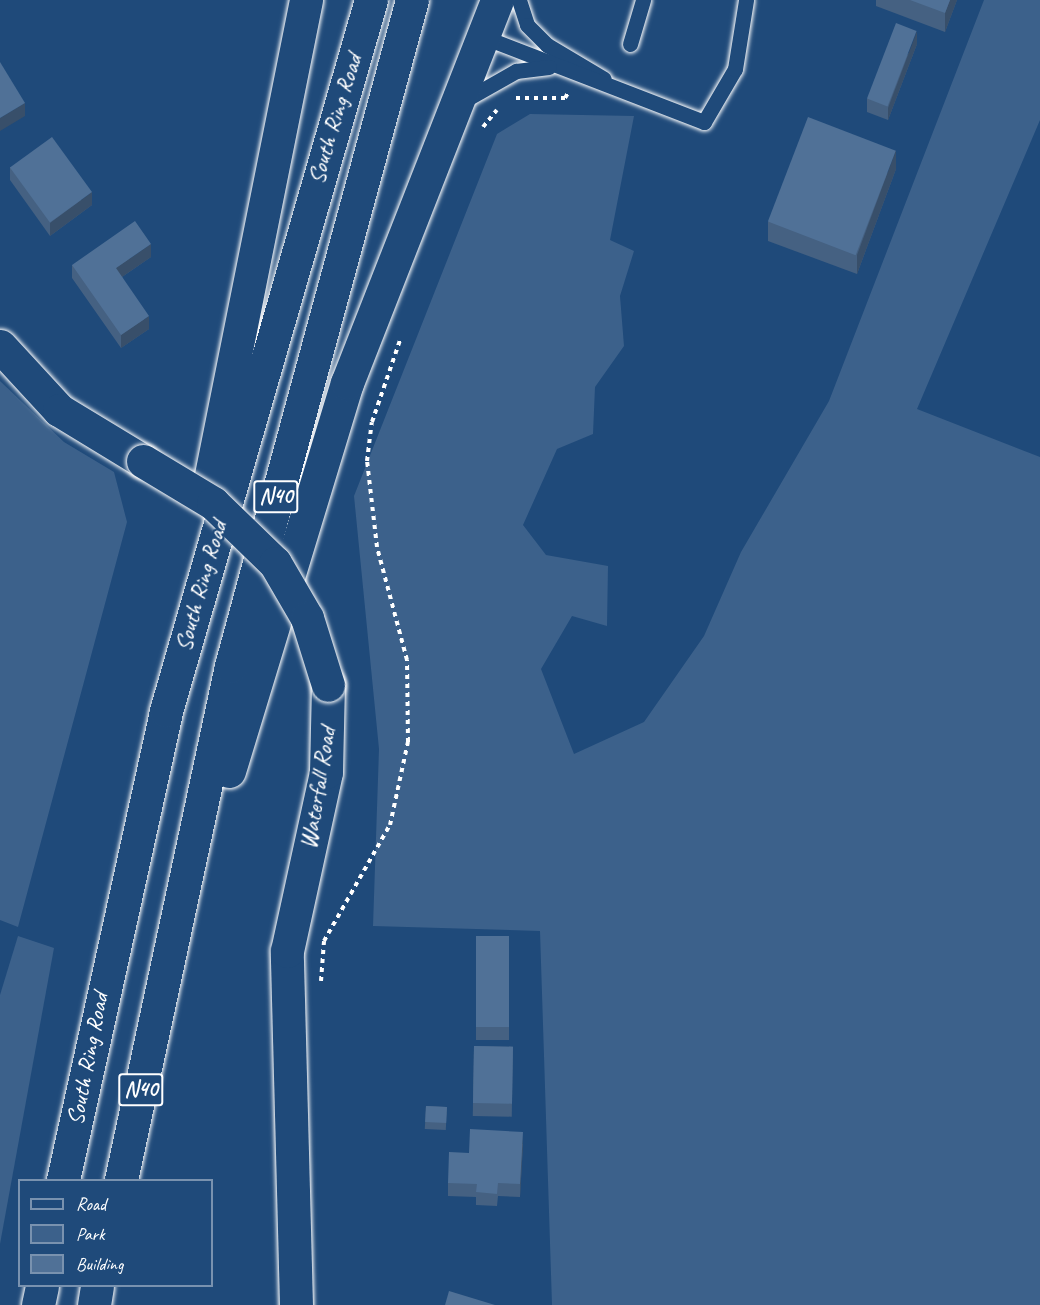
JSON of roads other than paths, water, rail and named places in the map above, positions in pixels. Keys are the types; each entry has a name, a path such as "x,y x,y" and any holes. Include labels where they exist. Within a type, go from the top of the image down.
{"main road":[{"path":"166,711 279,115 306,0"},
{"name":"South Ring Road","path":"63,1179 166,711 371,0"},
{"name":"South Ring Road","path":"121,1179 162,1000 231,666 412,0"},
{"path":"162,1000 347,383 497,0"},
{"name":"Waterfall Road","path":"0,346 59,410 213,503 275,563 308,618 328,685 326,772 287,951 296,1305"},
{"path":"38,1305 42,1287"},
{"path":"94,1305 97,1287"}],"lane":[{"path":"480,0 481,38 576,76 611,84"},
{"path":"519,0 527,26 547,45 611,84 704,122 735,69 746,0"},
{"path":"630,44 643,0"},
{"path":"455,108 485,84 516,71 552,66"}]}
